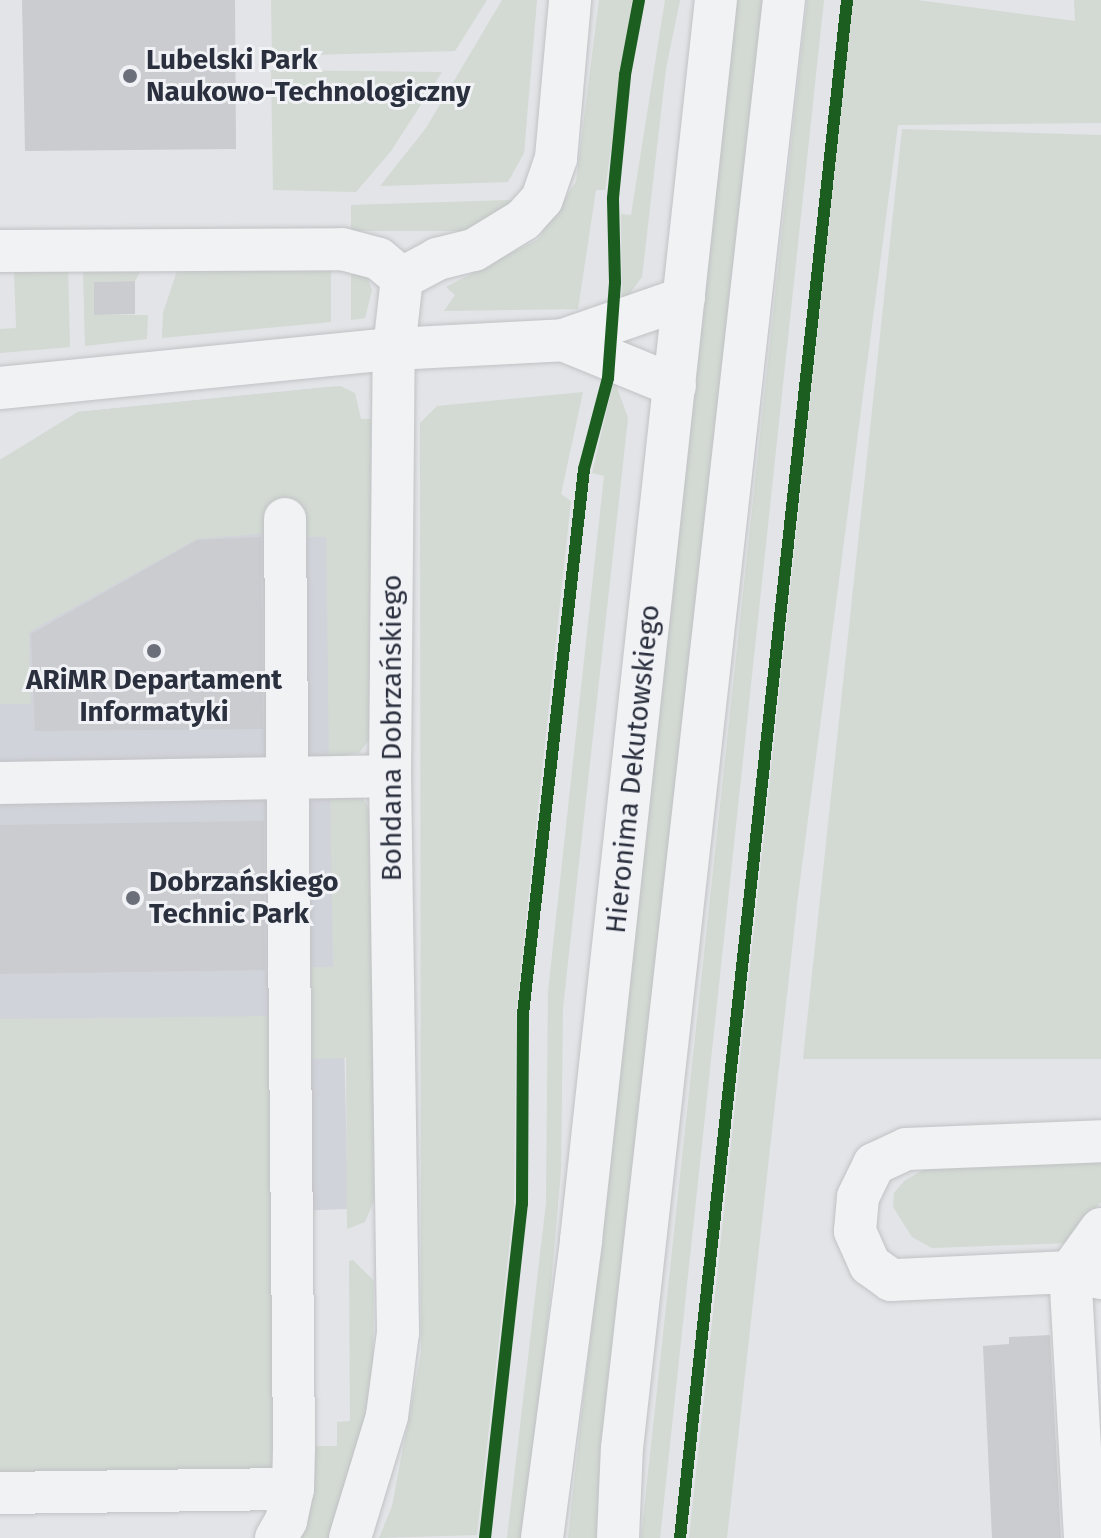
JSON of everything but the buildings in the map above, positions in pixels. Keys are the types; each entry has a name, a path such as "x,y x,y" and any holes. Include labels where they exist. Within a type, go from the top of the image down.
{"street":[{"path":"0,251 342,249 379,259 402,278 437,259 474,250 523,220 542,199 556,158 570,0"},
{"name":"Hieronima Dekutowskiego","path":"542,1538 578,1270 716,0"},
{"path":"618,1538 622,1448 784,0"},
{"name":"Bohdana Dobrzańskiego","path":"350,1538 387,1416 398,1332 390,776 394,349 402,278"},
{"path":"0,388 394,349 563,340 684,298"},
{"path":"563,340 675,386"},
{"path":"276,1538 286,1521 293,1489 285,519"},
{"path":"0,783 390,776"},
{"path":"1086,1275 891,1280 870,1265 855,1231 858,1197 874,1164 906,1149 1101,1141"},
{"path":"1085,1538 1086,1275 1101,1229"},
{"path":"0,1493 293,1489"}],"shaded area":[{"path":"271,0 487,0 455,51 272,56"},
{"path":"502,0 537,0 524,153 508,182 380,186 426,128"},
{"path":"599,0 632,0 605,190 596,190 578,309 444,311 455,295 446,287 538,239 576,182"},
{"path":"665,0 680,0 666,69 642,277 622,304 621,214 631,215"},
{"path":"737,0 763,0 599,1538 568,1538"},
{"path":"807,0 824,0 660,1538 641,1538"},
{"path":"853,0 917,0 1075,21 1074,0 1101,0 1101,123 898,125 797,904 727,1538 689,1538"},
{"path":"271,70 442,72 391,151 356,192 273,190"},
{"path":"902,129 1101,135 1101,1059 803,1059"},
{"path":"513,200 502,211 462,231 351,231 351,205"},
{"path":"331,266 331,322 162,338 163,313 178,268"},
{"path":"68,268 70,347 0,353 0,329 16,328 14,270"},
{"path":"142,268 135,281 94,282 94,315 148,315 147,339 85,346 83,269"},
{"path":"351,268 367,277 372,290 365,318 351,320"},
{"path":"614,379 628,418 563,1008 561,1170 540,1412 522,1538 507,1538 546,1203 548,992 604,476 592,473"},
{"path":"340,386 355,393 361,419 371,419 370,739 359,753 329,759 326,537 297,537 296,507 266,510 267,533 197,539 29,632 31,704 0,704 0,460 78,412"},
{"path":"329,387 348,1209 0,1222 0,460 78,412"},
{"path":"583,392 561,494 571,501 516,1014 514,1204 477,1535 379,1538 392,1506 421,1353 420,423 437,406"},
{"path":"330,788 360,793 372,814 374,1200 365,1222 347,1229 346,1058 306,1059 304,967 333,967"},
{"path":"273,1016 275,1464 259,1475 0,1481 0,1019"},
{"path":"1101,1161 1101,1202 1068,1243 932,1248 912,1237 893,1207 894,1193 904,1181 930,1166"},
{"path":"353,1260 374,1281 373,1363 363,1429 335,1538 292,1538 309,1446 337,1446 337,1422 350,1421 349,1261"}],"cycle path":[{"path":"485,1538 522,1204 523,1014 584,469 608,378 615,282 613,198 625,75 639,0"},
{"path":"680,1538 847,0"}],"place":[{"name":"Lubelski Park Naukowo-Technologiczny","path":"130,76"},
{"name":"ARiMR Departament Informatyki","path":"154,651"},
{"name":"Dobrzańskiego Technic Park","path":"133,898"}]}
